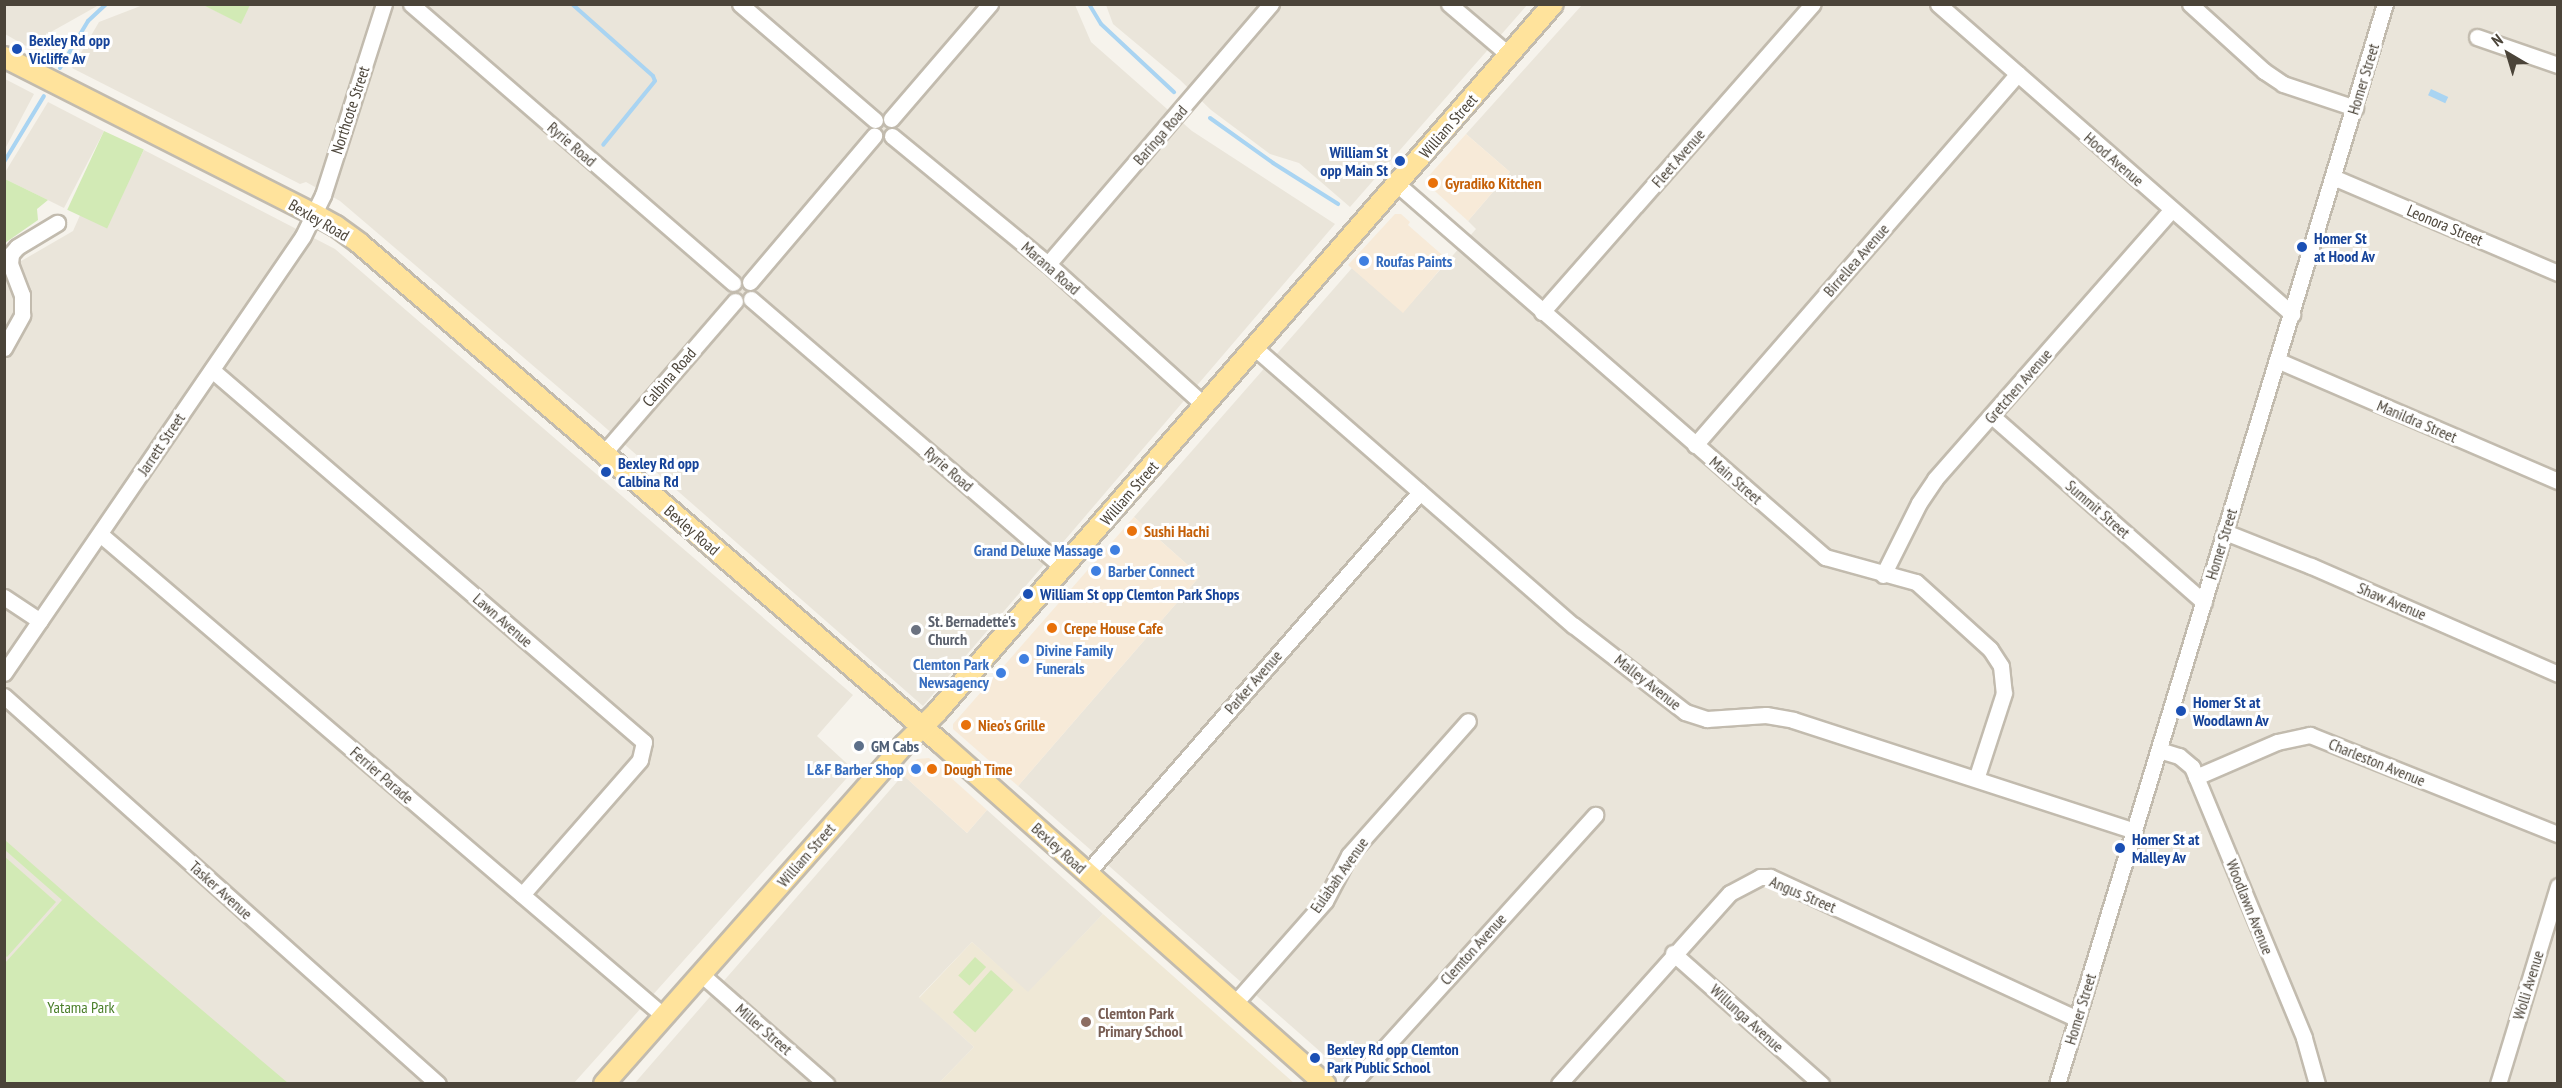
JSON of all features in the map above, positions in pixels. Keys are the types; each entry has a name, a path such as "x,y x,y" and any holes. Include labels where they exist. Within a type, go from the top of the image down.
{"main road":[{"name":"William Street","path":"604,1083 1064,568 1553,4"},
{"name":"Bexley Road","path":"4,57 314,214 336,226 359,243 922,727 1325,1083"}],"street":[{"name":"Northcote Street","path":"314,214 326,187 384,4"},
{"name":"Ryrie Road","path":"411,4 733,283"},
{"path":"740,4 875,120"},
{"path":"891,119 990,4"},
{"name":"Baringa Road","path":"1048,264 1271,4"},
{"path":"1449,4 1509,56"},
{"name":"Fleet Avenue","path":"1542,312 1813,4"},
{"name":"Hood Avenue","path":"1938,4 2292,314"},
{"path":"2190,4 2208,11 2264,71 2283,84 2355,108"},
{"name":"Homer Street","path":"2057,1083 2385,4"},
{"path":"2477,37 2558,65"},
{"name":"Birrellea Avenue","path":"1695,445 2018,74"},
{"path":"881,116 891,119 895,126 892,136 886,140 874,136 871,130 875,120 881,116"},
{"path":"750,282 874,136"},
{"name":"Marana Road","path":"892,136 1048,264 1205,406"},
{"name":"Leonora Street","path":"2333,177 2558,273"},
{"name":"Main Street","path":"1397,184 1825,556 1883,575 1916,582 1990,649 2001,666 2004,693 1976,780"},
{"name":"Gretchen Avenue","path":"1883,575 1926,490 2171,210"},
{"name":"Jarrett Street","path":"4,673 290,256 314,214"},
{"path":"4,348 22,315 22,295 10,264 11,254 17,247 57,222"},
{"path":"740,279 750,282 754,288 751,299 744,303 735,301 730,292 733,283 740,279"},
{"name":"Ryrie Road","path":"751,299 1064,568"},
{"name":"Calbina Road","path":"603,454 735,301"},
{"name":"Malley Avenue","path":"1255,348 1573,625 1685,712 1707,719 1766,715 1793,720 2134,831"},
{"name":"Manildra Street","path":"2277,360 2558,481"},
{"name":"Lawn Avenue","path":"212,370 644,742 640,760 522,895"},
{"name":"Summit Street","path":"1992,416 2204,602"},
{"name":"Parker Avenue","path":"1087,873 1420,492"},
{"name":"Shaw Avenue","path":"2225,532 2322,570 2558,674"},
{"name":"Ferrier Parade","path":"100,534 664,1016"},
{"path":"4,597 40,621"},
{"name":"Tasker Avenue","path":"4,696 438,1083"},
{"name":"Eulabah Avenue","path":"1235,1003 1325,901 1349,855 1468,721"},
{"name":"Charleston Avenue","path":"2196,777 2277,742 2310,735 2558,834"},
{"name":"Woodlawn Avenue","path":"2159,750 2187,761 2196,777 2304,1038 2317,1083"},
{"name":"Clemton Avenue","path":"1352,1083 1595,815"},
{"name":"Angus Street","path":"1559,1083 1673,953 1730,893 1749,880 1770,877 2077,1019"},
{"name":"Wolli Avenue","path":"2498,1083 2558,886"},
{"name":"Willunga Avenue","path":"1673,953 1821,1083"},
{"name":"Miller Street","path":"701,974 826,1083"}],"shaded area":[{"path":"250,4 1075,5 1091,42 1192,131 1335,224 923,706 599,422 340,201 306,182 300,184 72,68 99,22 143,5 203,5 241,23"},
{"path":"4,5 99,5 26,46 5,34"},
{"path":"1106,5 1527,5 1350,207 1299,163 1270,154 1211,110 1180,80 1113,24"},
{"path":"1582,5 2557,5 2557,1083 1356,1083 1018,786 1200,576 1134,517 1352,268 1403,312 1476,229 1468,221 1510,172 1466,134"},
{"path":"5,79 34,94 5,149"},
{"path":"48,102 104,131 64,208 5,179 4,174"},
{"path":"1466,134 1510,172 1468,221 1427,184 1426,179"},
{"path":"144,150 335,249 853,695 817,736 854,770 574,1083 5,1083 4,271 73,231 81,213 106,223"},
{"path":"1395,214 1401,214 1410,222 1408,225 1448,260 1403,313 1348,265"},
{"path":"1134,517 1200,576 1018,786 953,729 953,724"},
{"path":"929,758 987,810 967,833 903,775 917,759"},
{"path":"903,775 967,833 987,810 1103,914 1028,993 972,942 919,997 974,1047 939,1083 634,1084"},
{"name":"Clemton Park Primary School","path":"1103,914 1294,1083 939,1083 974,1047 919,998 972,942 1028,992"}],"green space":[{"path":"203,5 250,5 241,24"},
{"path":"104,131 144,150 107,228 67,210"},
{"path":"5,179 48,200 37,209 38,220 5,243"},
{"name":"Yatama Park","path":"5,840 288,1083 7,1083 4,1081 5,963 62,900 5,850"},
{"path":"4,856 56,902 7,957 4,955"},
{"path":"975,957 986,967 969,986 958,976"},
{"path":"991,970 1013,990 975,1032 953,1012"}],"water":[{"path":"2431,89 2448,97 2445,103 2428,95"}],"waterway":[{"path":"60,68 88,21 106,4"},
{"path":"572,4 653,76 655,81 603,145"},
{"path":"1089,4 1101,24 1174,92"},
{"path":"4,162 44,96"},
{"path":"1210,118 1273,163 1338,204"}],"place":[{"name":"Bexley Rd opp Vicliffe Av","path":"17,49"},
{"name":"William St opp Main St","path":"1400,161"},
{"name":"Gyradiko Kitchen","path":"1433,183"},
{"name":"Homer St at Hood Av","path":"2302,247"},
{"name":"Roufas Paints","path":"1364,261"},
{"name":"Bexley Rd opp Calbina Rd","path":"606,472"},
{"name":"Sushi Hachi","path":"1132,531"},
{"name":"Grand Deluxe Massage","path":"1115,550"},
{"name":"Barber Connect","path":"1096,571"},
{"name":"William St opp Clemton Park Shops","path":"1028,594"},
{"name":"Crepe House Cafe","path":"1052,628"},
{"name":"St. Bernadette's Church","path":"916,630"},
{"name":"Divine Family Funerals","path":"1024,659"},
{"name":"Clemton Park Newsagency","path":"1001,673"},
{"name":"Homer St at Woodlawn Av","path":"2181,711"},
{"name":"Nieo's Grille","path":"966,725"},
{"name":"GM Cabs","path":"859,746"},
{"name":"L&F Barber Shop","path":"916,769"},
{"name":"Dough Time","path":"932,769"},
{"name":"Homer St at Malley Av","path":"2120,848"},
{"name":"Clemton Park Primary School","path":"1086,1022"},
{"name":"Bexley Rd opp Clemton Park Public School","path":"1315,1058"}]}
